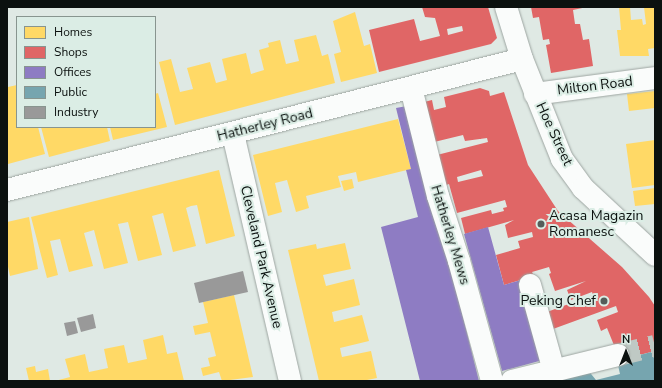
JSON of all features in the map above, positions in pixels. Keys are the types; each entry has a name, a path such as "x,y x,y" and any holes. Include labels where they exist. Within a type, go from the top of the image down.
{"street":[{"name":"Hoe Street","path":"506,7 522,59 562,159 583,188 655,255"},
{"name":"Hatherley Road","path":"7,190 233,134 522,59"},
{"name":"Milton Road","path":"535,94 655,78"},
{"name":"Hatherley Mews","path":"411,88 438,196 459,261 492,381"},
{"name":"Cleveland Park Avenue","path":"233,134 290,381"},
{"path":"530,285 554,371"},
{"path":"512,381 618,355"}],"building: Homes":[{"path":"619,7 630,7 631,20 642,19 643,25 646,24 644,7 655,7 655,48 648,49 649,56 620,56 617,30 621,30"},
{"path":"355,12 364,46 370,44 377,73 341,82 334,54 341,52 333,21"},
{"path":"316,35 322,56 328,54 335,83 175,125 159,62 171,59 180,92 193,89 187,68 210,62 216,83 227,80 222,59 246,53 251,74 264,70 259,50 269,47 268,43 280,40 286,64 299,61 294,40"},
{"path":"7,83 8,87 16,85 16,128 38,128 45,154 8,164"},
{"path":"655,91 655,108 629,111 627,94"},
{"path":"158,93 167,127 113,140 110,128 156,128 156,94"},
{"path":"398,119 411,169 358,182 356,172 338,176 341,187 306,196 309,208 296,212 287,180 275,183 282,212 268,216 253,155"},
{"path":"41,128 107,128 110,141 49,157"},
{"path":"655,140 655,185 632,188 626,144"},
{"path":"219,170 235,236 206,244 197,205 191,206 186,208 196,246 173,252 163,213 152,216 162,255 138,261 128,222 118,224 128,263 104,269 94,230 84,233 93,266 69,272 60,239 50,241 58,275 47,278 31,217"},
{"path":"352,179 354,188 344,191 341,181"},
{"path":"655,188 655,204 635,206 633,191"},
{"path":"29,217 38,269 10,276 7,262 7,222"},
{"path":"345,243 351,269 323,275 326,286 354,279 360,305 332,312 334,322 362,315 369,341 340,348 341,353 342,357 371,351 377,378 362,381 319,381 288,250 316,244 317,249"},
{"path":"234,295 253,377 222,381 219,372 203,376 201,368 210,366 208,358 216,356 210,332 195,335 193,326 208,323 203,302"},
{"path":"163,335 167,354 177,352 184,381 55,381 70,377 65,359 85,354 89,372 108,368 104,349 124,345 128,363 147,359 143,340"},
{"path":"35,366 36,372 48,369 50,381 29,381 26,368"}],"building: Shops":[{"path":"422,7 488,7 497,38 491,44 379,72 369,30 414,19 420,41 440,36 435,18 425,17","holes":["462,26 463,31 448,35 447,29"]},
{"path":"531,7 587,7 573,10 575,24 580,24 583,40 589,39 593,66 551,73 546,45 550,44 549,39 543,40 539,17 533,18"},
{"path":"480,88 489,91 490,96 504,92 528,165 558,211 622,267 649,297 655,306 655,351 620,360 607,328 601,331 597,320 618,312 616,306 553,329 547,312 593,295 592,292 571,300 567,290 586,281 555,291 549,274 551,273 549,267 532,272 534,276 504,285 496,255 520,248 518,241 533,237 532,232 508,238 505,225 514,220 465,234 461,218 491,210 492,214 504,211 503,208 507,207 505,200 457,213 449,184 441,187 433,156 488,142 487,138 465,141 463,135 430,143 420,103 432,100 434,110 446,107 444,97","holes":["481,170 483,176 458,182 457,177"]}],"building: Offices":[{"path":"407,106 479,381 420,381 381,227 418,217 406,170 411,169 396,108"},
{"path":"488,227 504,285 521,280 543,360 502,371 464,234"}],"building: Public":[{"path":"655,351 655,381 542,381 587,369 596,380 620,374 617,361"}],"building: Industry":[{"path":"243,271 248,292 199,303 194,283"},
{"path":"93,314 96,328 81,332 77,318"},
{"path":"75,321 78,333 67,336 64,323"}],"tunnel":[{"path":"618,355 655,346"}],"place":[{"name":"Acasa Magazin Romanesc","path":"541,224"},
{"name":"Peking Chef","path":"604,301"}]}
